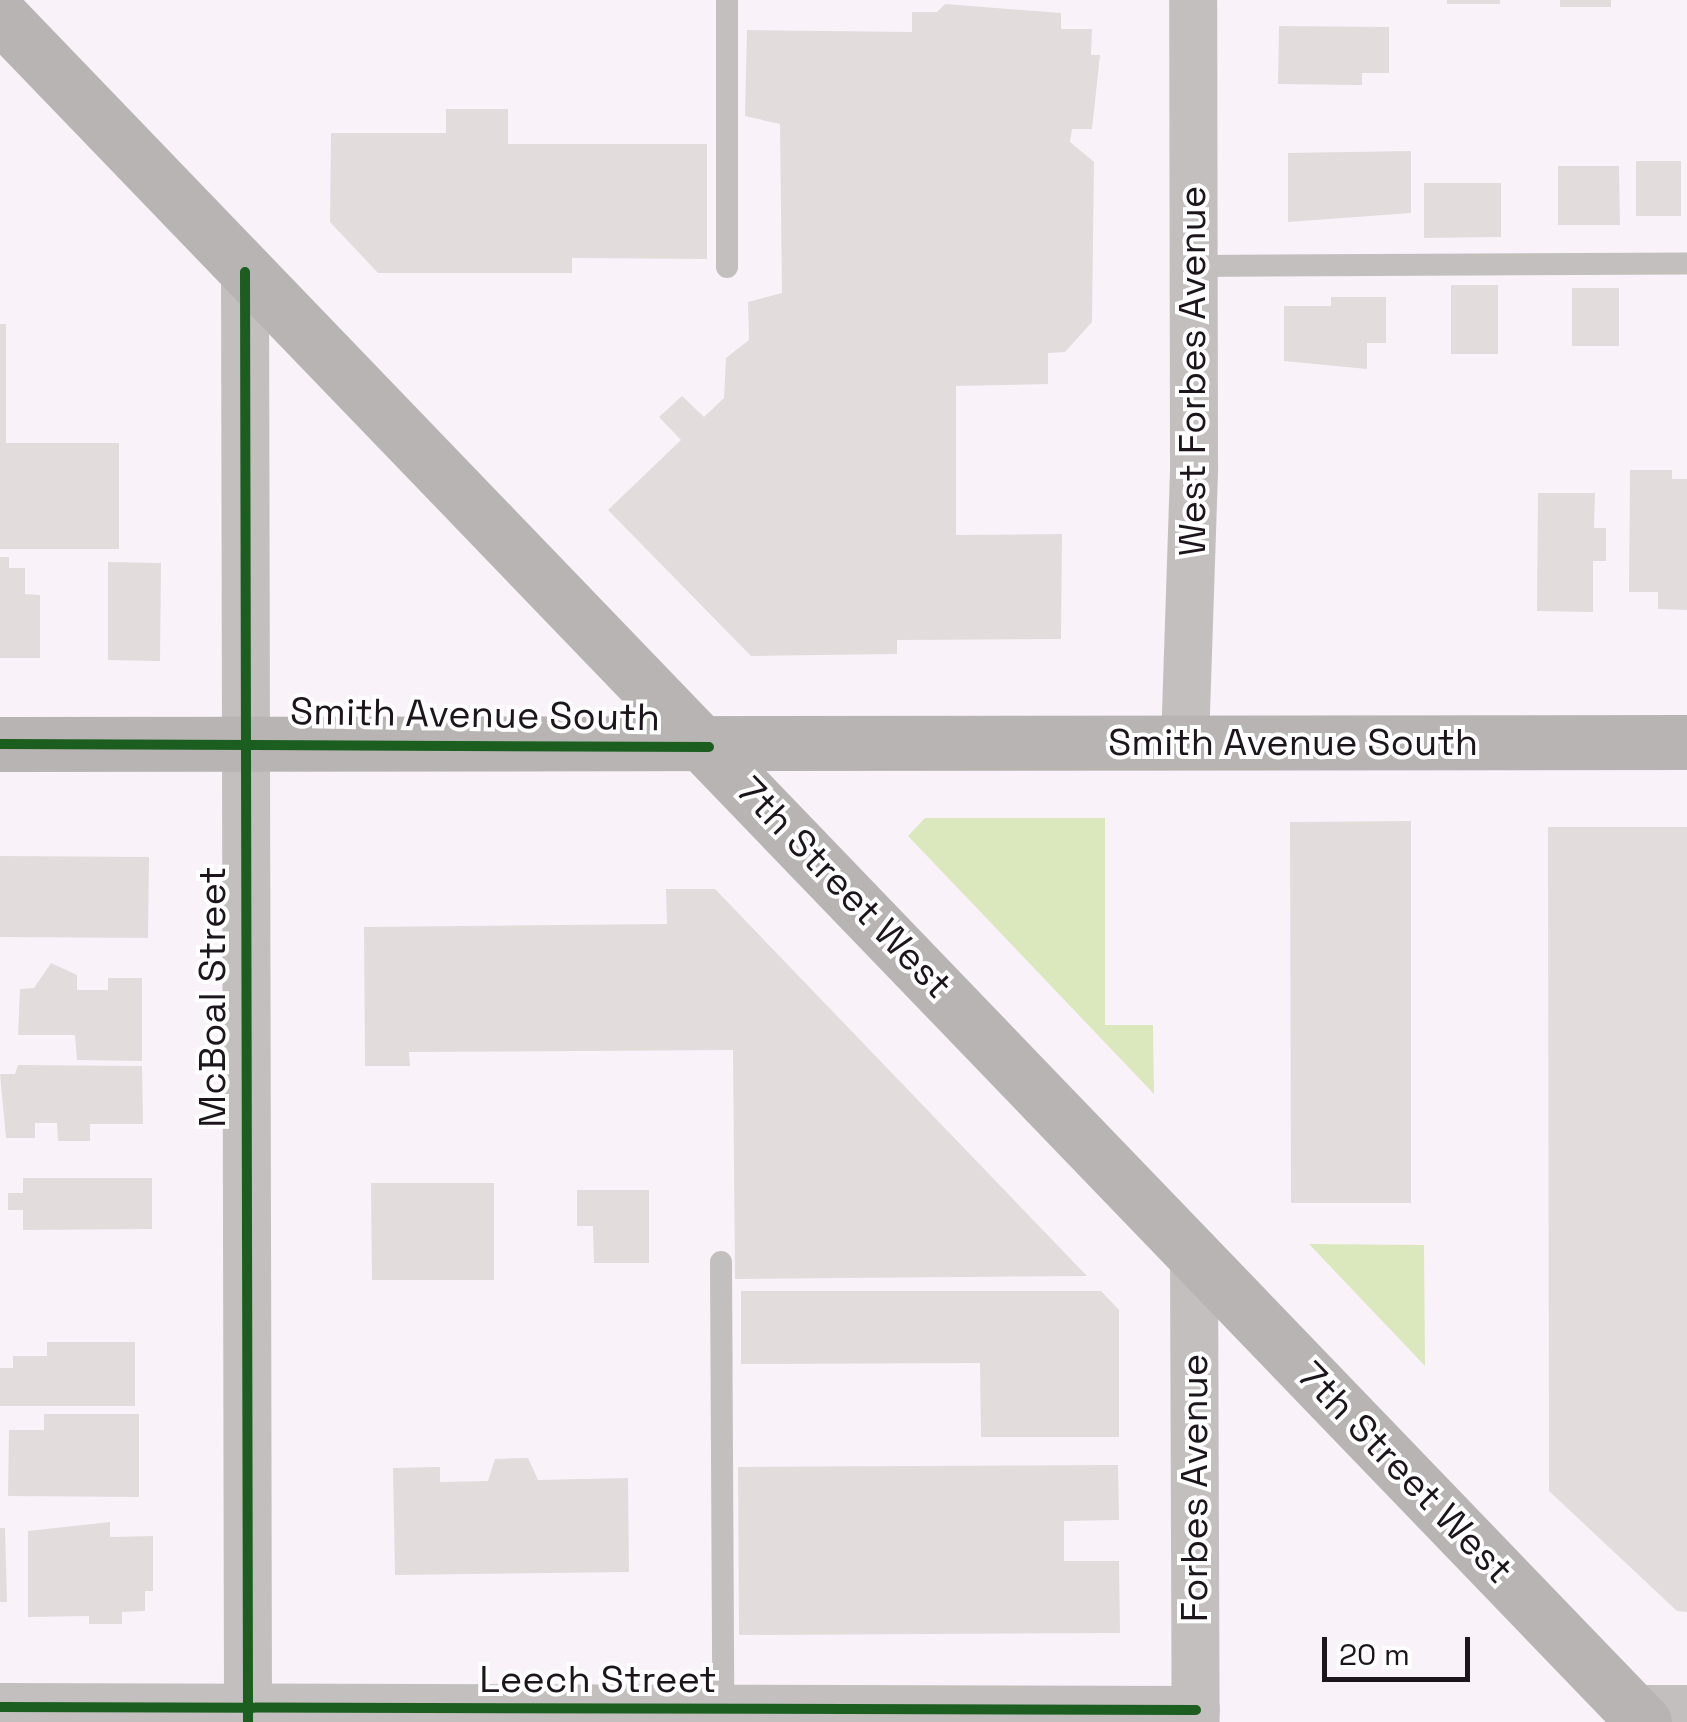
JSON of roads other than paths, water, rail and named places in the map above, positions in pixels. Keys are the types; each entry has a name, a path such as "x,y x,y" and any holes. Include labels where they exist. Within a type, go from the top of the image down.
{"main road":[{"name":"7th Street West","path":"0,15 709,746 1638,1716"},
{"name":"Smith Avenue South","path":"0,744 1687,742"}],"street":[{"name":"West Forbes Avenue","path":"1184,742 1194,266 1193,0"},
{"name":"McBoal Street","path":"246,272 242,742 248,1715"},
{"name":"Forbes Avenue","path":"1194,1254 1196,1716"},
{"name":"Leech Street","path":"0,1707 248,1715 1196,1716"},
{"path":"1638,1716 1687,1709"}],"lane":[{"path":"727,267 728,0"},
{"path":"1194,266 1687,263"},
{"path":"721,1262 723,1716"}]}
